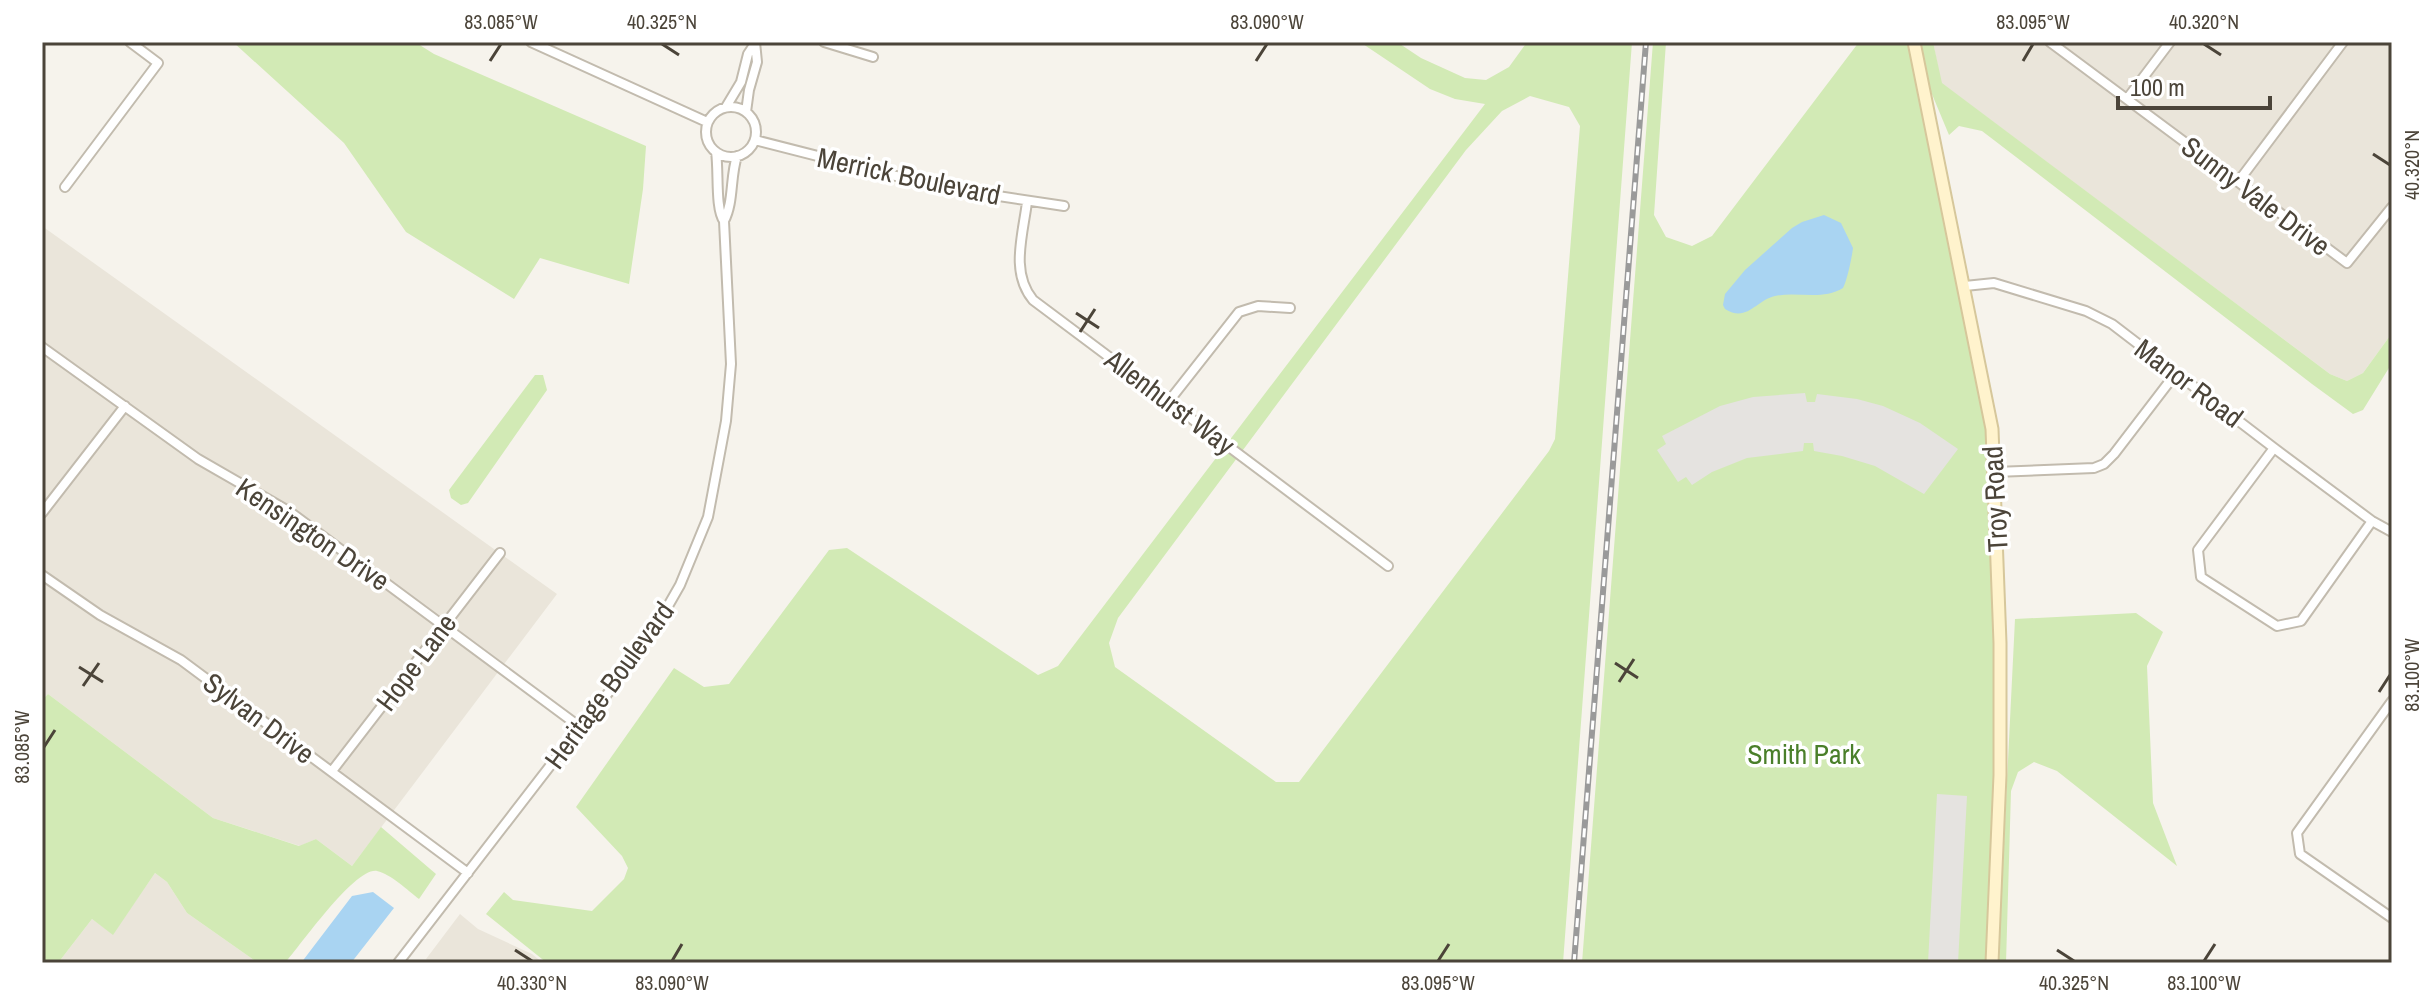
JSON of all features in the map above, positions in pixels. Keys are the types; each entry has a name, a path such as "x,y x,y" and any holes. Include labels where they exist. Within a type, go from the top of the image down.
{"street":[{"path":"65,187 158,63 130,42"},
{"path":"531,42 707,122"},
{"path":"824,42 873,57"},
{"name":"Troy Road","path":"1914,42 1988,402 1995,472 2000,629 2000,775 1992,963"},
{"name":"Sunny Vale Drive","path":"2050,42 2347,263 2392,207"},
{"path":"2127,99 2170,42"},
{"path":"2238,182 2343,42"},
{"path":"726,107 741,82 748,54 755,44"},
{"path":"746,112 757,62 755,44"},
{"path":"726,107 737,107 754,121 755,140 746,152 737,156 726,157 716,152 706,138 707,122 715,112 726,107"},
{"name":"Merrick Boulevard","path":"755,140 939,187 1064,206"},
{"name":"Heritage Boulevard","path":"716,152 720,183 718,212 724,221"},
{"name":"Heritage Boulevard","path":"404,961 468,873 618,681 652,634 680,585 708,517 726,421 731,364 724,221 729,211 732,171 737,156"},
{"name":"Allenhurst Way","path":"1027,202 1019,263 1024,288 1033,300 1388,566"},
{"name":"Manor Road","path":"1965,286 1994,283 2086,311 2112,324 2372,521 2392,532"},
{"path":"1169,401 1239,312 1258,306 1290,308"},
{"name":"Kensington Drive","path":"42,347 198,459 290,512 580,727"},
{"path":"1995,472 2094,468 2104,464 2176,373"},
{"path":"42,513 125,406"},
{"path":"2274,448 2198,550 2201,577 2277,626 2301,621 2372,521"},
{"name":"Hope Lane","path":"332,771 500,553"},
{"name":"Sylvan Drive","path":"42,575 100,615 181,660 468,873"},
{"path":"2392,701 2297,833 2300,854 2392,918"}],"shaded area":[{"path":"1933,42 2392,42 2392,333 2363,373 2347,381 2330,374 1941,83"},
{"path":"42,226 557,594 352,866 316,839 300,846 213,818 48,694 42,700"},
{"path":"1805,393 1807,402 1815,402 1817,394 1883,406 1920,423 1958,449 1924,494 1875,466 1814,451 1813,443 1804,443 1803,451 1747,458 1712,472 1692,485 1686,477 1678,482 1657,450 1666,444 1662,436 1720,406 1753,397"},
{"path":"1937,794 1967,796 1958,963 1928,963"},
{"path":"155,873 167,882 187,913 258,963 58,963 92,919 113,934"},
{"path":"460,914 478,929 532,954 543,963 430,963 426,959"}],"green space":[{"path":"233,42 415,42 434,54 646,146 629,284 540,258 514,299 406,232 344,143"},
{"path":"1360,42 1397,42 1421,58 1465,78 1486,80 1509,67 1527,42 1632,42 1563,963 547,963 486,914 504,892 513,900 592,911 624,879 628,868 622,856 576,807 674,668 704,687 729,684 829,550 847,548 1038,675 1058,666 1485,104 1455,99 1430,89","holes":["1530,96 1569,107 1580,126 1555,439 1299,782 1276,782 1115,667 1109,643 1118,618 1466,150 1502,111"]},
{"name":"Smith Park","path":"1653,42 1666,42 1654,215 1666,237 1692,246 1712,236 1859,42 1907,42 1990,441 1997,714 1986,963 1582,963"},
{"path":"1920,42 1933,42 1942,83 2330,374 2347,381 2363,373 2392,333 2392,363 2363,410 2353,414 2312,384 1982,131 1959,126 1949,135 1929,87"},
{"path":"535,375 543,375 547,390 468,503 461,505 451,498 449,490"},
{"path":"2136,613 2163,632 2147,666 2153,803 2177,866 2057,771 2034,762 2018,772 2011,791 2006,963 1998,963 2015,619"},
{"path":"48,694 213,818 299,846 316,839 352,866 381,827 436,874 419,899 388,875 377,871 367,873 342,894 285,963 258,963 187,913 167,882 155,873 113,935 92,919 58,963 42,963 42,700"}],"water":[{"path":"1824,215 1841,223 1853,248 1843,288 1827,294 1775,296 1745,312 1733,313 1725,309 1725,294 1745,270 1792,228"},
{"path":"373,892 394,908 351,963 301,963 352,896"}],"railway":[{"path":"1574,963 1646,42"}]}
